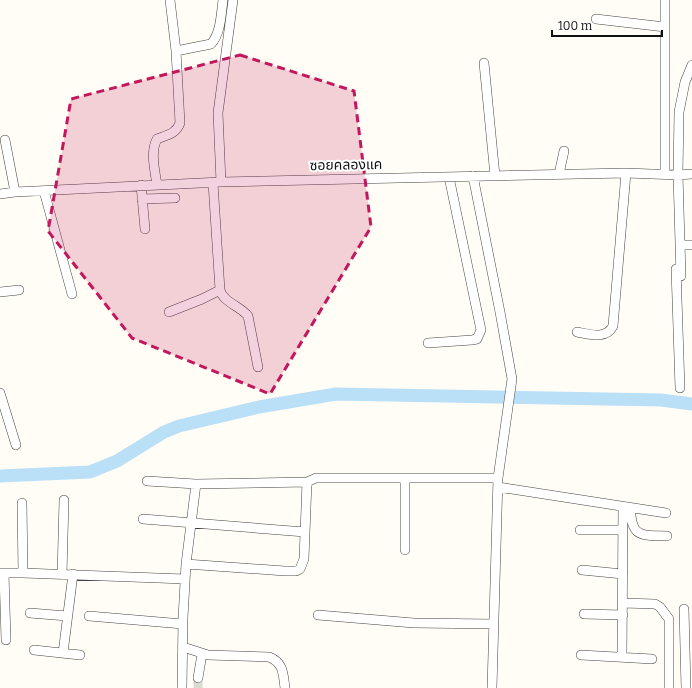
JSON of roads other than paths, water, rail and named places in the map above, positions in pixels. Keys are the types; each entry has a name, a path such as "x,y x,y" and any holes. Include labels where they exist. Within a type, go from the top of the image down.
{"street":[{"path":"157,185 154,144 157,139 173,133 178,129 180,123 176,51 170,0"},
{"path":"176,51 211,44 219,27 223,0"},
{"path":"233,0 218,113 217,182 220,290 223,296 244,311 248,316 258,367"},
{"path":"664,174 665,0"},
{"path":"596,19 665,27"},
{"path":"484,63 495,176"},
{"path":"681,276 678,189 679,112 685,82 692,65"},
{"path":"5,140 15,192"},
{"path":"559,174 564,151"},
{"path":"577,332 604,335 610,332 613,326 626,173"},
{"name":"ซอยคลองแค","path":"0,194 141,185 217,182 559,174 692,174"},
{"path":"473,176 511,372 511,390 498,482 492,688"},
{"path":"428,344 477,339 481,330 449,177"},
{"path":"141,185 144,229"},
{"path":"678,189 674,205 680,388"},
{"path":"44,191 72,294"},
{"path":"142,199 175,198"},
{"path":"681,245 692,245"},
{"path":"0,292 18,290"},
{"path":"169,312 220,290"},
{"path":"0,393 16,445"},
{"path":"147,481 196,484 306,482 319,478 404,478 498,482 666,514"},
{"path":"404,478 405,550"},
{"path":"186,564 296,571 300,569 304,559 306,482"},
{"path":"182,688 186,564 196,484"},
{"path":"62,575 64,500"},
{"path":"22,503 23,573"},
{"path":"622,657 623,530 626,507"},
{"path":"626,507 637,532 644,535 667,536"},
{"path":"143,519 305,532"},
{"path":"580,530 623,530"},
{"path":"582,570 623,574"},
{"path":"6,640 2,573 73,574 185,579"},
{"path":"63,653 73,574"},
{"path":"623,603 654,604 660,607 669,619 668,688"},
{"path":"684,609 686,688"},
{"path":"30,613 67,616"},
{"path":"584,614 623,615"},
{"path":"318,615 414,623 494,624"},
{"path":"89,616 183,624"},
{"path":"183,647 202,654 219,656 269,657 281,666 285,688"},
{"path":"34,650 80,655"},
{"path":"198,678 202,654"},
{"path":"581,655 652,659"}],"waterway":[{"path":"0,476 90,472 117,461 164,432 179,426 259,407 336,394 661,400 692,404"}],"tunnel":[{"path":"198,678 198,688"}]}
